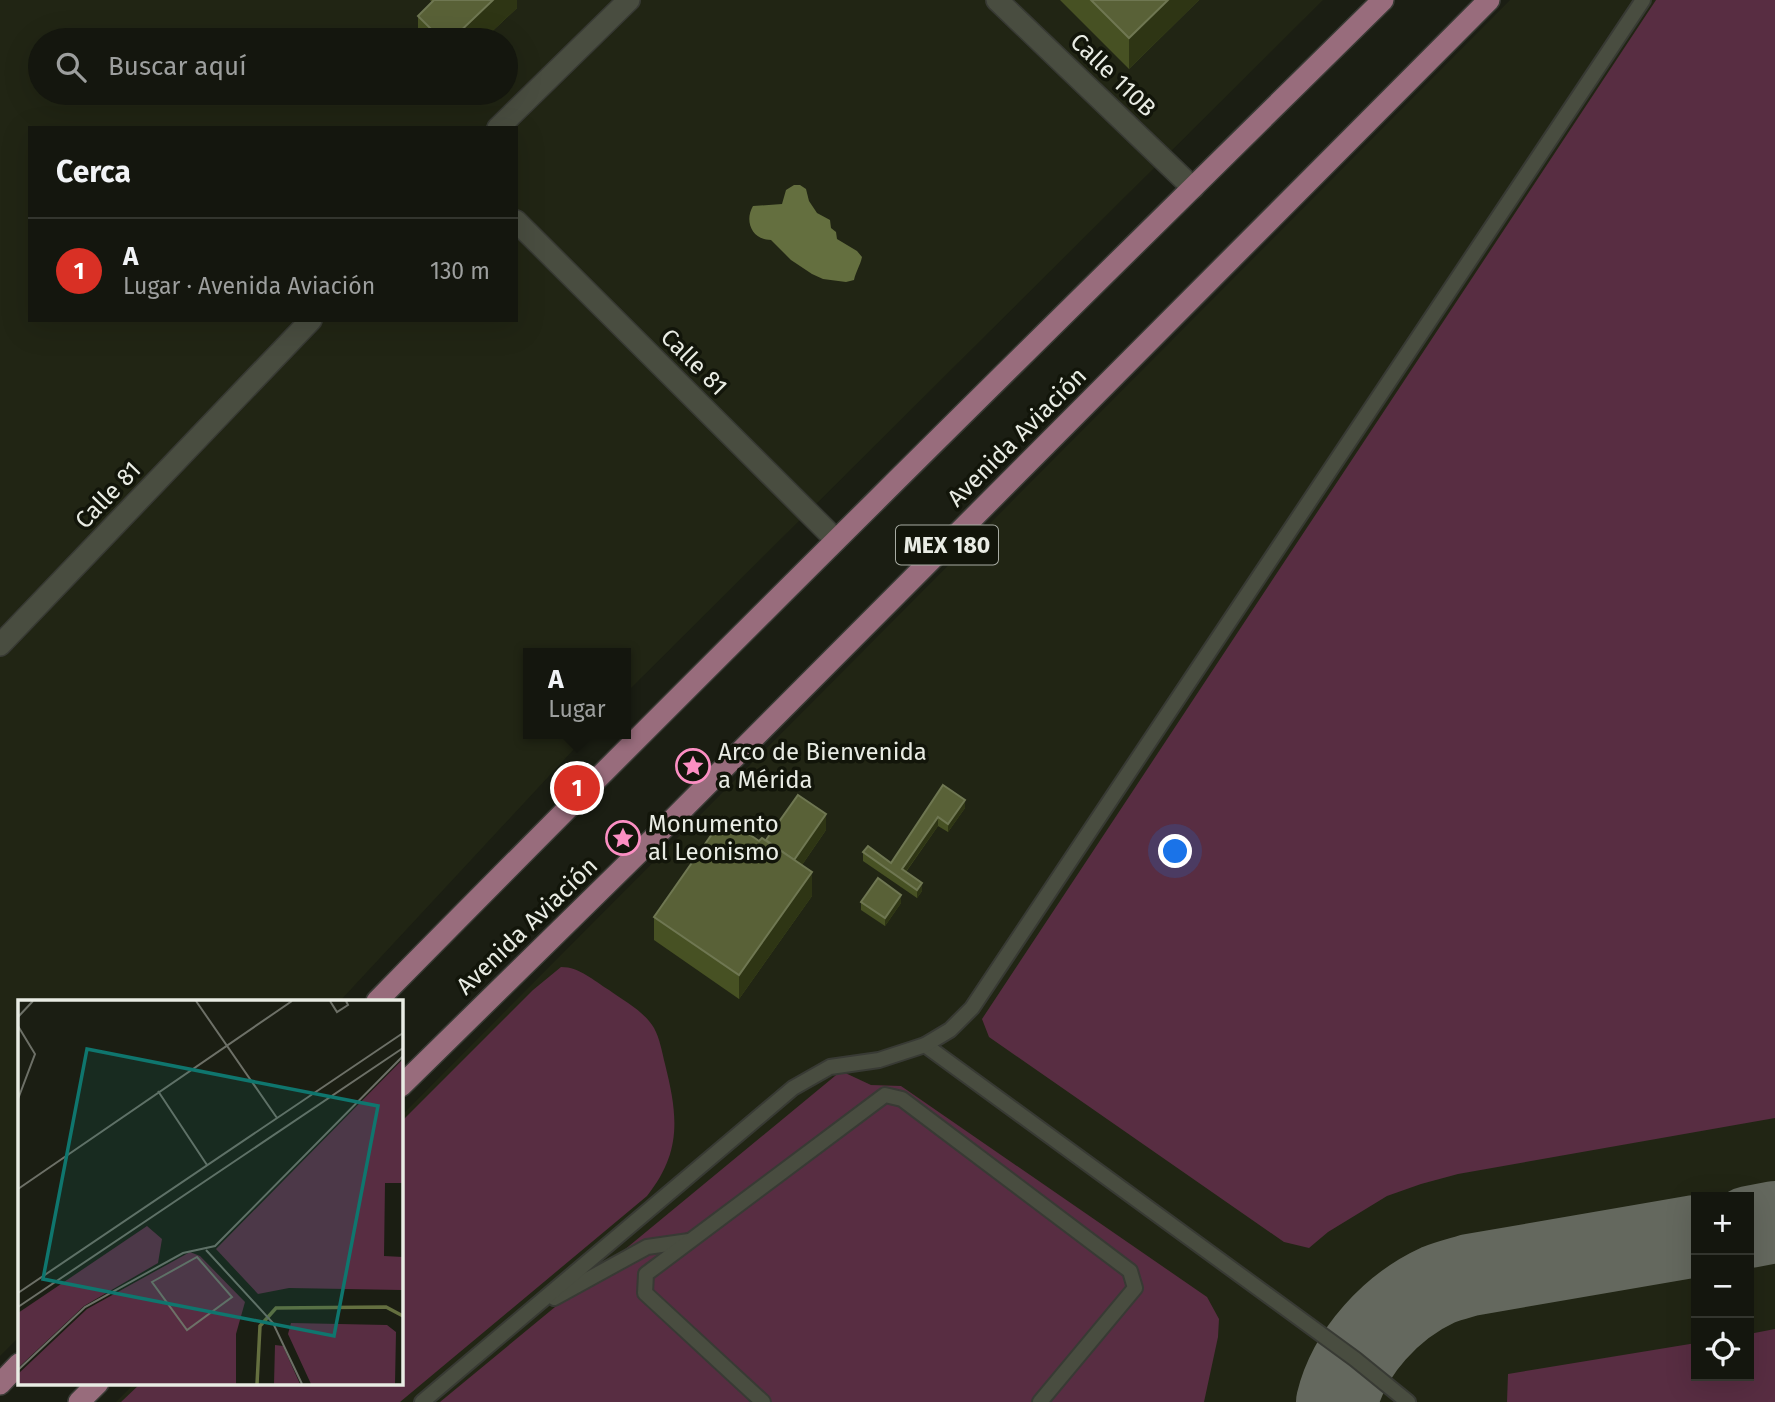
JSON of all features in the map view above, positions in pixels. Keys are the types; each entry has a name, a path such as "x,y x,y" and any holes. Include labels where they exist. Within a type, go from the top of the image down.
{"main road":[{"name":"MEX 180","path":"378,1000 835,540 1383,0"},
{"name":"Avenida Aviación","path":"402,1085 669,823 1489,0"},
{"path":"0,1384 18,1365"},
{"path":"79,1402 97,1384"}],"street":[{"path":"500,126 629,0"},
{"name":"Calle 110B","path":"997,0 1193,188"},
{"name":"Calle 81","path":"518,223 835,540"},
{"name":"Calle 81","path":"0,645 309,322"}],"lane":[{"path":"422,1402 793,1088 830,1068 879,1060 925,1045 950,1030 972,1009 1643,0"},
{"path":"925,1045 1355,1359 1408,1402"},
{"path":"763,1402 645,1293 646,1274 885,1095 902,1099 1130,1271 1135,1288 1040,1402"},
{"path":"529,1311 647,1247 690,1241"}],"shaded area":[{"path":"0,0 1323,0 631,688 631,648 523,648 523,739 583,739 341,1000 18,1000 18,1338 0,1356"},
{"path":"1510,0 1775,0 1775,1402 116,1402 134,1384 402,1384 402,1115"},
{"path":"1656,0 1775,0 1775,1118 1458,1174 1387,1196 1328,1232 1309,1248 1284,1242 989,1037 982,1019"},
{"path":"794,185 806,189 809,201 817,213 830,220 837,239 862,257 854,280 846,282 823,279 812,274 791,260 771,240 759,237 752,229 749,218 753,206 782,204 786,190"},
{"path":"561,967 574,969 633,1007 645,1016 654,1028 673,1100 674,1133 666,1164 647,1196 400,1402 121,1402 140,1384 402,1384 402,1121 533,990"},
{"path":"841,1071 871,1085 901,1086 1207,1297 1219,1319 1218,1337 1204,1402 440,1402"},
{"path":"1775,1329 1775,1402 1507,1402 1508,1374 1691,1344 1691,1381 1754,1381 1754,1333"}],"building":[{"path":"434,0 493,0 464,28 430,28 418,16"},
{"path":"1091,0 1168,0 1129,38"},
{"path":"943,785 965,800 948,824 938,817 902,869 922,883 917,890 863,852 868,846 891,863"},
{"path":"798,795 826,814 794,860 766,840"},
{"path":"724,817 759,841 762,838 812,872 739,975 654,917"},
{"path":"878,878 901,895 885,918 861,902"}],"taxiway":[{"path":"1754,1226 1775,1222"},
{"path":"1337,1402 1351,1366 1375,1333 1404,1305 1438,1285 1470,1275 1691,1237"}],"place":[{"name":"Arco de Bienvenida a Mérida","path":"693,766"},
{"name":"A","path":"577,788"},
{"name":"Monumento al Leonismo","path":"623,838"}]}
